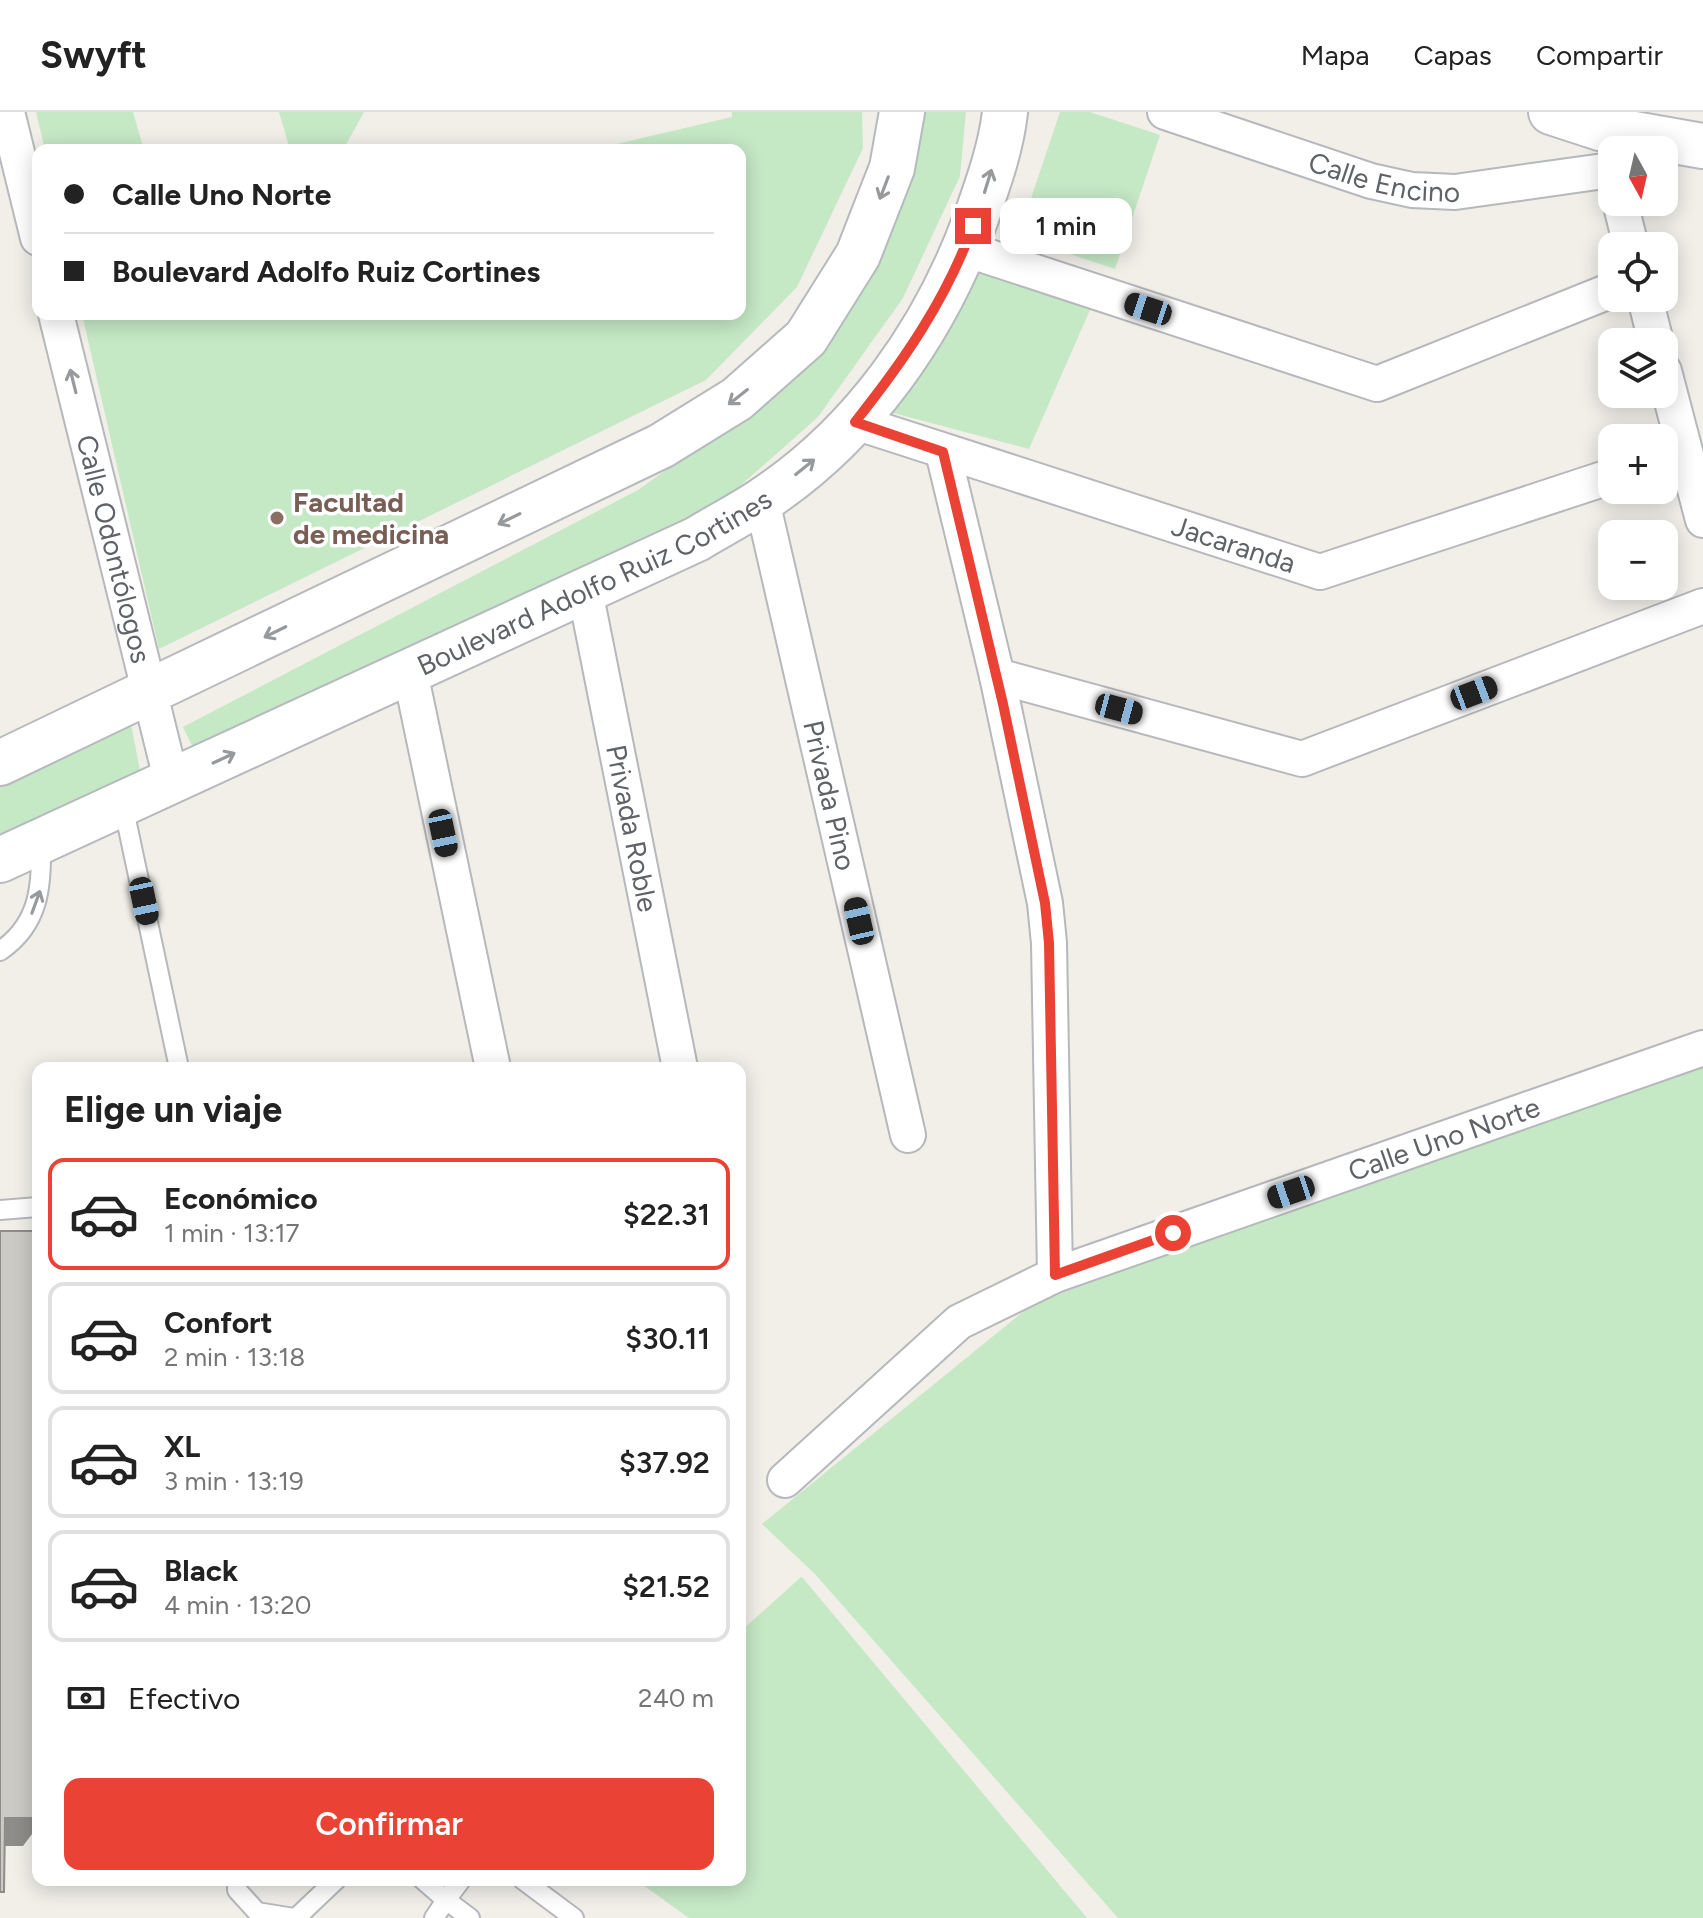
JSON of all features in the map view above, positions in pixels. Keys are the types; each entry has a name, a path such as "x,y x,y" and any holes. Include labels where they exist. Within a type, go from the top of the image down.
{"main road":[{"path":"0,763 661,446 737,399 806,338 858,255 892,168 902,112"},
{"path":"1551,112 1600,128 1703,146"},
{"name":"Boulevard Adolfo Ruiz Cortines","path":"0,860 697,539 762,501 810,464 855,422 889,380 932,316 965,249 989,181 1007,114"}],"street":[{"path":"7,112 32,214"},
{"name":"Calle Encino","path":"1165,112 1371,181 1412,190 1455,192 1598,174"},
{"path":"1600,128 1602,136"},
{"path":"965,249 1377,384 1598,296"},
{"name":"Calle Odontólogos","path":"57,320 172,783"},
{"name":"Jacaranda","path":"855,422 1320,572 1598,481"},
{"path":"943,452 997,676 1045,903 1055,1275"},
{"path":"1678,464 1703,520"},
{"name":"Privada Pino","path":"762,501 908,1135"},
{"name":"Privada Roble","path":"585,591 679,1062"},
{"path":"997,676 1302,759 1703,606"},
{"path":"410,672 492,1062"},
{"name":"Calle Uno Norte","path":"785,1480 932,1343 959,1322 1055,1275 1703,1048"}],"lane":[{"path":"123,804 178,1062"},
{"path":"0,951 26,927 34,908 42,885 41,841"},
{"path":"0,1210 32,1207"},
{"path":"237,1886 237,1890 257,1912 295,1918 330,1886"},
{"path":"430,1886 470,1918"},
{"path":"434,1918 456,1886"},
{"path":"531,1886 574,1918"}],"green space":[{"path":"36,112 133,112 142,144 44,144"},
{"path":"279,112 364,112 346,144 288,144"},
{"name":"Facultad de medicina","path":"732,112 862,112 863,148 797,287 706,380 159,649 83,320 746,320 746,144 617,144 732,117"},
{"path":"910,112 966,112 960,176 903,298 818,417 716,507 198,758 183,727 638,490 793,379 879,254"},
{"path":"1060,112 1090,112 1160,135 1115,269 1018,237"},
{"path":"981,260 1093,303 1029,449 882,410"},
{"path":"131,724 140,771 0,843 0,781"},
{"path":"1703,1062 1703,1918 1118,1918 815,1574 762,1524 1034,1303"},
{"path":"802,1577 1087,1918 689,1918 644,1886 746,1886 746,1627"}],"building":[{"path":"0,1231 32,1231 32,1818 5,1818 4,1892 0,1892"}],"place":[{"name":"Facultad de medicina","path":"277,518"}],"route":[{"path":"973,226 932,316 889,380 855,422 943,452 997,676 1045,903 1049,943 1055,1275 1173,1233"}]}
